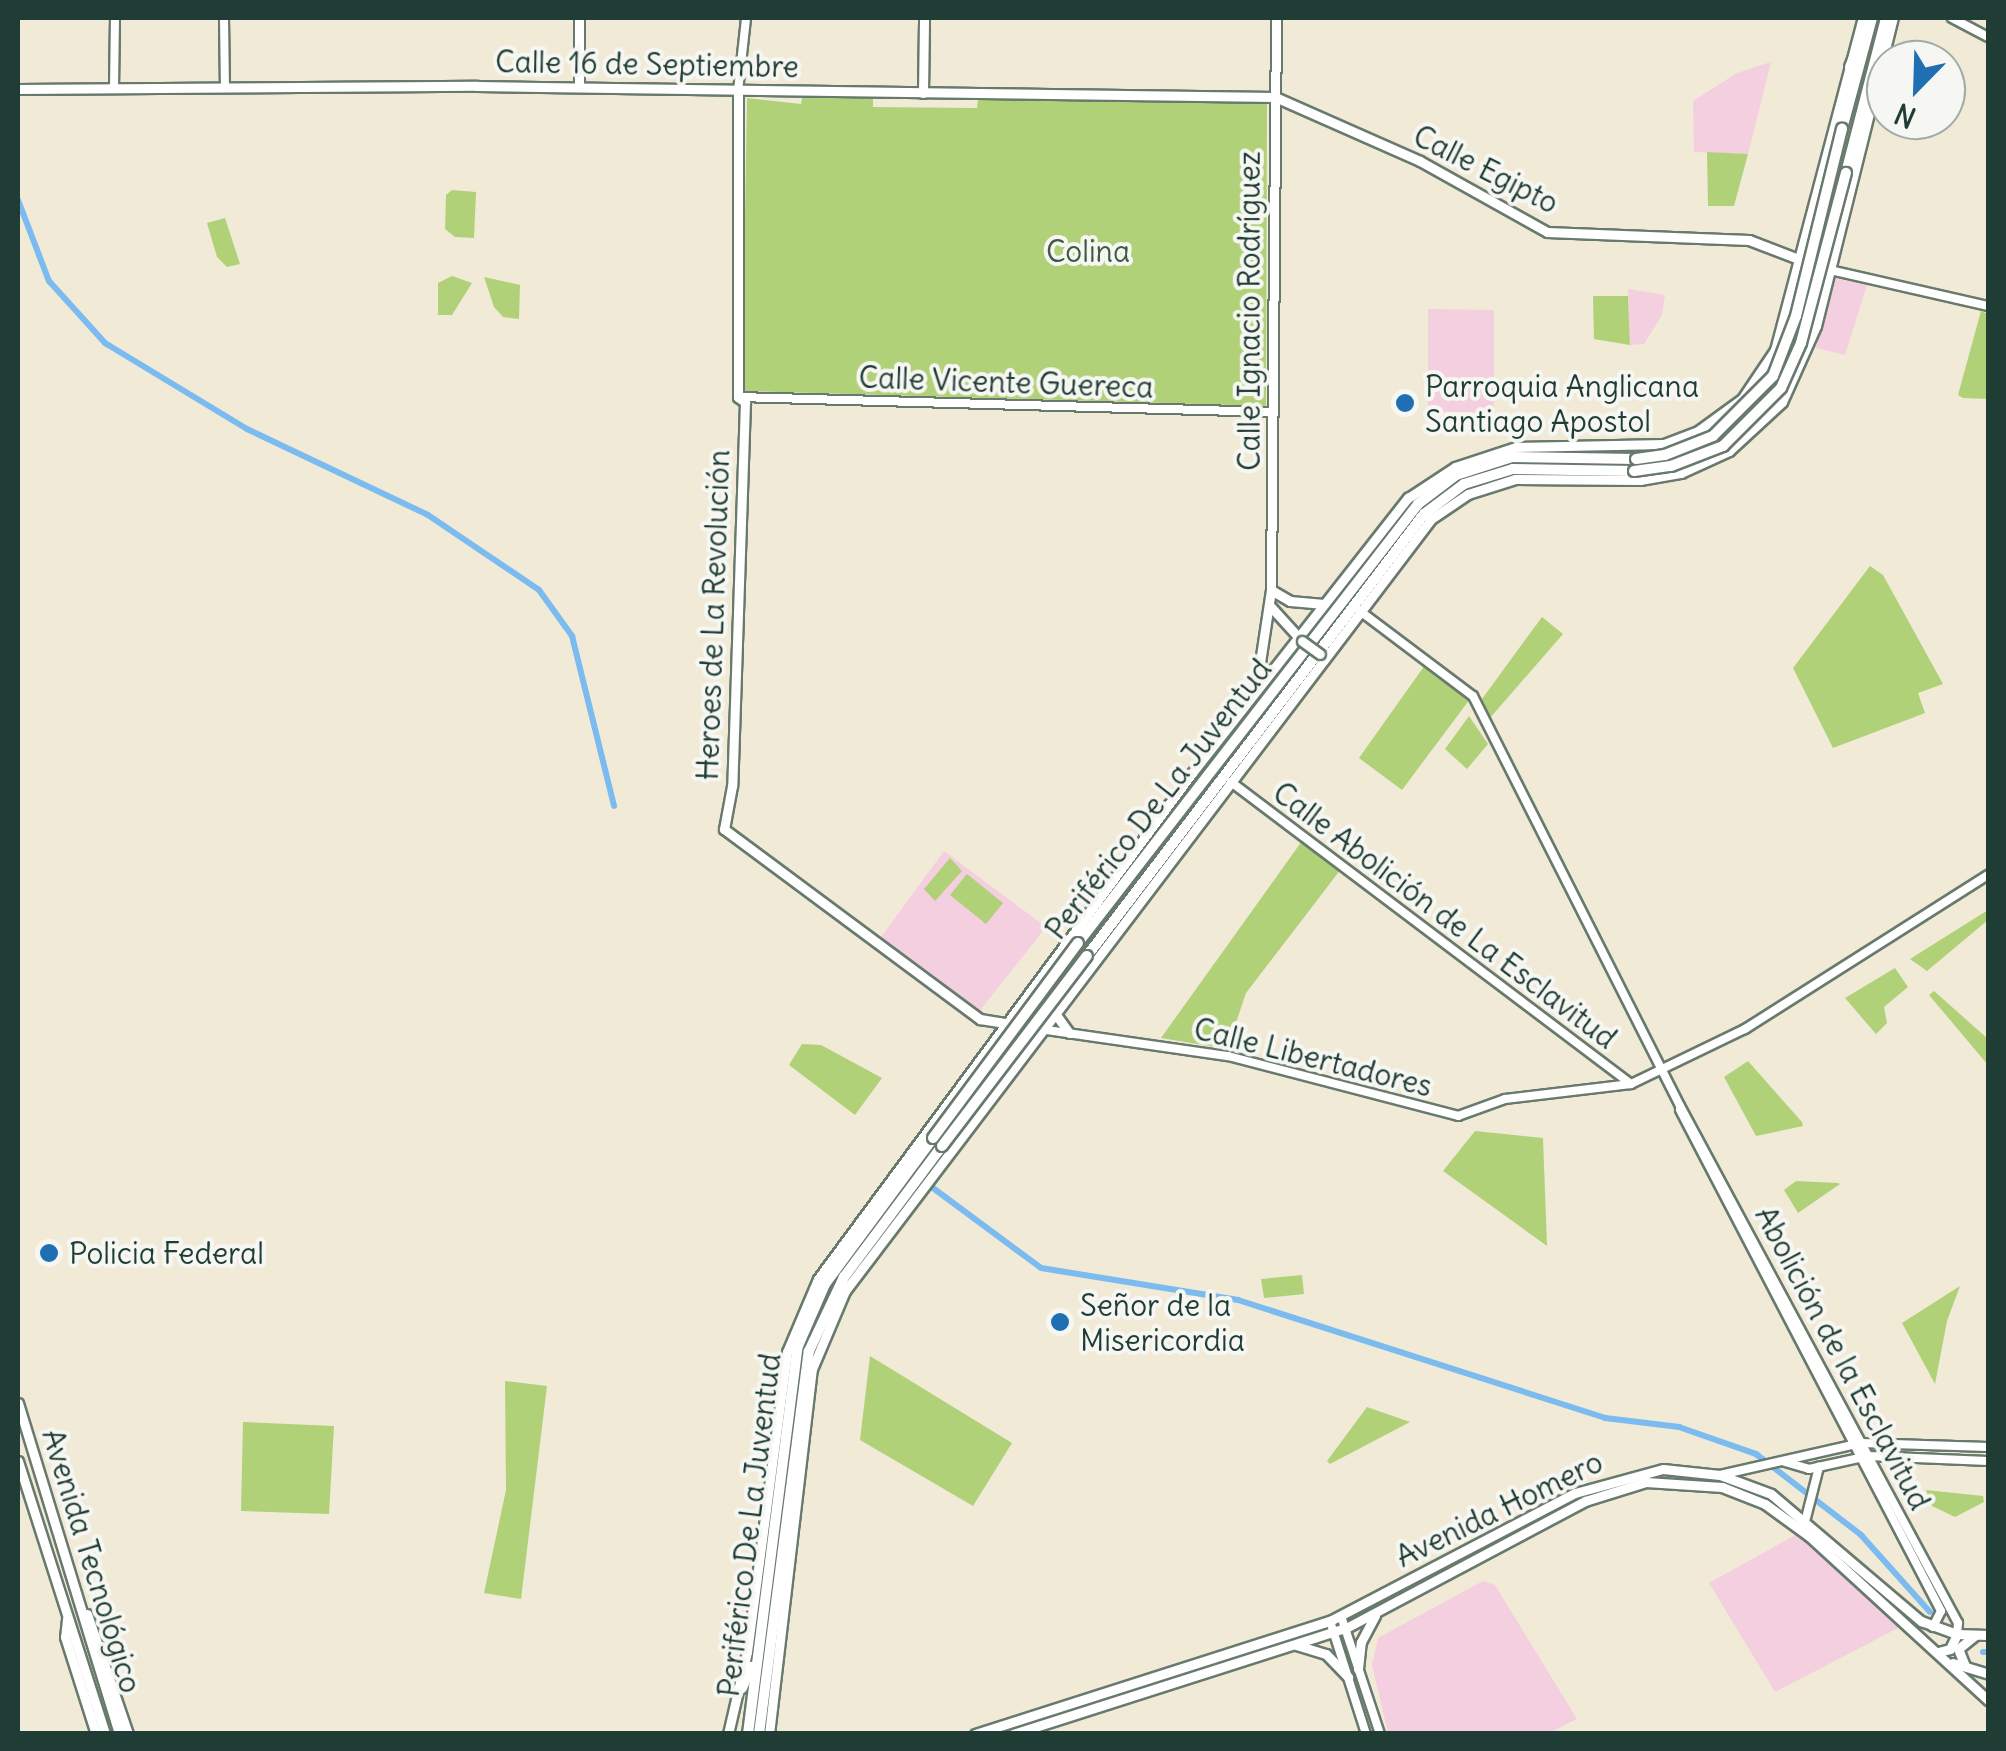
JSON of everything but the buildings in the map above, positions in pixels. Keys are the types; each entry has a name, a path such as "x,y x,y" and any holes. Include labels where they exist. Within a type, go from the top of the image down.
{"highway":[{"path":"1850,67 1871,18"},
{"name":"Periférico De La Juventud","path":"748,1734 798,1346 814,1303 1162,860 1393,551 1444,497 1513,469 1635,465 1665,455 1712,436 1772,376 1796,316 1871,18"},
{"name":"Periférico De La Juventud","path":"759,1734 809,1351 849,1270 1152,844 1381,546 1438,486 1512,458 1671,466 1723,446 1781,388 1802,343 1866,94"},
{"path":"1162,860 1193,830"},
{"path":"1124,869 1152,844"},
{"path":"849,1270 875,1250"},
{"path":"780,1399 785,1432"},
{"path":"781,1570 787,1584"},
{"path":"742,1688 756,1657"}],"main road":[{"path":"579,18 579,87"},
{"path":"923,93 924,18"},
{"name":"Calle Ignacio Rodríguez","path":"1254,696 1270,605 1276,18"},
{"name":"Periférico De La Juventud","path":"728,1734 742,1688 790,1342 818,1280 1254,696 1408,498 1454,467 1534,445 1664,444 1724,415 1768,366 1792,293 1863,18"},
{"name":"Calle 16 de Septiembre","path":"18,89 579,87 1275,97"},
{"path":"738,91 738,396"},
{"name":"Calle Egipto","path":"1275,97 1436,169 1547,232 1748,240 1799,263 1830,270"},
{"name":"Periférico De La Juventud","path":"770,1734 816,1352 845,1291 1423,527 1468,494 1536,476 1640,480 1681,473 1729,451 1766,421 1796,382 1822,303 1866,126"},
{"path":"1804,242 1815,251 1834,251"},
{"path":"1792,293 1822,303"},
{"name":"Heroes de La Revolución","path":"738,396 746,402 732,786 724,829 985,1021"},
{"path":"1270,590 1302,604 1324,604"},
{"path":"1270,605 1301,640 1322,656"},
{"path":"1027,997 1035,1010 1052,1013 1069,1033"},
{"path":"985,1021 995,1040 1022,1054"},
{"name":"Calle Libertadores","path":"985,1021 1040,1029"},
{"name":"Avenida Tecnológico","path":"18,1403 119,1734"},
{"name":"Avenida Tecnológico","path":"18,1461 105,1734"},
{"name":"Avenida Homero","path":"974,1734 1330,1621 1601,1482 1663,1469 1720,1475 1771,1494 1806,1518 1934,1626"},
{"name":"Avenida Homero","path":"1289,1646 1346,1628 1585,1501 1646,1482 1684,1481 1722,1487 1786,1518 1988,1700"},
{"path":"82,1610 91,1620 128,1734"},
{"path":"1358,1669 1364,1634 1380,1610"},
{"path":"68,1616 66,1637 96,1734"},
{"path":"1934,1626 1957,1634 1988,1635"},
{"path":"1957,1634 1942,1656 1988,1674"},
{"path":"1966,1667 1958,1649 1975,1635"},
{"path":"1012,1734 1289,1646 1326,1654 1348,1677"}],"street":[{"path":"114,88 115,18"},
{"path":"224,18 224,88"},
{"path":"738,91 746,18"},
{"path":"1952,18 1988,37"},
{"path":"1830,270 1988,306"},
{"name":"Calle Vicente Guereca","path":"738,396 1272,412"},
{"name":"Abolición de la Esclavitud","path":"1360,611 1473,696 1606,951 1680,1106 1687,1131 1857,1444 1941,1611 1934,1626"},
{"name":"Calle Abolición de La Esclavitud","path":"1231,782 1631,1084"},
{"name":"Calle Libertadores","path":"1040,1029 1228,1056 1448,1115 1486,1104 1631,1084 1745,1029 1988,875"},
{"path":"1720,1475 1857,1444 1988,1448"},
{"path":"1785,1462 1818,1468 1863,1457 1988,1461"},
{"name":"Abolición de la Esclavitud","path":"1863,1457 1958,1623 1957,1634"},
{"path":"1806,1518 1818,1468"},
{"path":"1341,1616 1380,1734"},
{"path":"1330,1621 1366,1734"}],"shaded area":[{"path":"1771,62 1748,154 1694,152 1693,101 1737,73"},
{"path":"1834,278 1867,285 1845,355 1816,348"},
{"path":"1628,289 1665,295 1662,315 1644,344 1630,345"},
{"path":"1428,309 1494,310 1494,413 1428,411"},
{"path":"944,851 1046,927 978,1013 879,940"},
{"path":"1799,1533 1902,1626 1775,1692 1709,1583"},
{"path":"1483,1581 1495,1585 1577,1719 1549,1733 1388,1733 1372,1665 1378,1638"}],"green space":[{"name":"Colina","path":"747,98 801,104 802,98 873,98 873,107 977,108 978,100 1267,102 1266,406 742,391"},
{"path":"1707,152 1748,154 1734,206 1708,206"},
{"path":"452,190 476,192 474,238 455,237 445,229 446,195"},
{"path":"225,218 240,264 227,267 217,257 207,223"},
{"path":"452,276 472,283 452,315 438,315 438,283"},
{"path":"484,277 520,285 519,319 503,317 494,307"},
{"path":"1593,296 1628,296 1630,345 1594,339"},
{"path":"1981,311 1988,314 1988,399 1963,398 1958,395"},
{"path":"1870,566 1883,575 1943,684 1918,693 1925,713 1833,748 1793,668"},
{"path":"1542,617 1563,634 1490,718 1482,699"},
{"path":"1425,665 1470,699 1402,790 1359,758"},
{"path":"1469,716 1488,744 1467,769 1445,749"},
{"path":"1302,841 1341,869 1246,993 1227,1049 1161,1038"},
{"path":"950,858 962,871 935,901 924,889"},
{"path":"967,874 1003,903 986,924 950,895"},
{"path":"1988,910 1988,920 1927,971 1910,959"},
{"path":"1895,968 1908,987 1884,1007 1887,1023 1876,1034 1845,998"},
{"path":"1934,991 1988,1039 1988,1065 1929,995"},
{"path":"802,1044 821,1045 882,1078 855,1115 789,1065"},
{"path":"1748,1061 1803,1126 1756,1136 1724,1077"},
{"path":"1475,1131 1543,1138 1547,1246 1443,1171"},
{"path":"1796,1181 1840,1184 1798,1213 1784,1190"},
{"path":"1302,1275 1304,1294 1264,1298 1261,1279"},
{"path":"1960,1286 1947,1321 1935,1384 1902,1323"},
{"path":"870,1356 1012,1443 973,1506 860,1440"},
{"path":"505,1381 547,1386 521,1599 484,1593 506,1490"},
{"path":"1367,1407 1410,1422 1330,1464 1327,1461"},
{"path":"243,1422 334,1426 329,1514 241,1511"},
{"path":"1926,1490 1983,1496 1984,1502 1955,1517 1932,1506"}],"waterway":[{"path":"18,200 49,281 105,343 247,429 428,515 539,590 572,636 614,806"},
{"path":"933,1188 1041,1268 1238,1300 1605,1418 1679,1427 1756,1454 1861,1535 1930,1612"},
{"path":"1983,1652 1988,1652"}],"place":[{"name":"Parroquia Anglicana Santiago Apostol","path":"1405,403"},
{"name":"Policia Federal","path":"49,1253"},
{"name":"Señor de la Misericordia","path":"1060,1322"}]}
